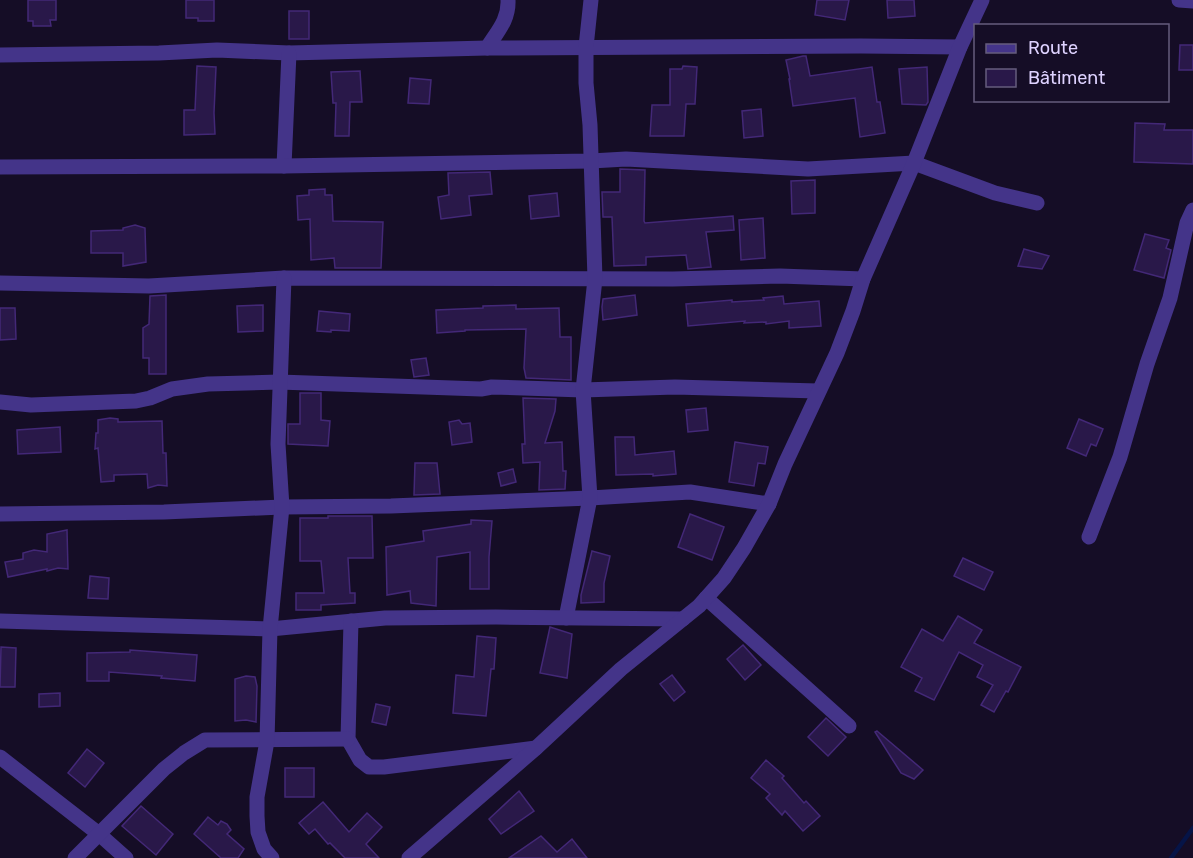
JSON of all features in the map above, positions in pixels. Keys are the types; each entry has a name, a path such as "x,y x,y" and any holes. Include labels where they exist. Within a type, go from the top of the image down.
{"street":[{"path":"487,48 505,22 508,0"},
{"path":"566,618 590,498 583,390 595,279 586,83 586,47 591,0"},
{"path":"409,858 536,748 621,669 699,606 724,578 769,504 837,353 863,279 982,0"},
{"path":"1179,0 1193,2"},
{"path":"0,55 217,50 289,52 586,47 960,47"},
{"path":"284,166 289,52"},
{"path":"0,167 284,166 626,159 808,169 914,163 995,193 1037,203"},
{"path":"1089,537 1120,457 1147,364 1170,298 1187,223 1193,210"},
{"path":"0,283 149,286 284,278 673,279 780,276 863,279"},
{"path":"272,858 264,849 258,832 257,797 267,741 270,629 282,507 278,444 284,278"},
{"path":"0,402 32,405 136,400 150,398 172,389 196,385 279,382 481,389 492,387 583,390 675,387 818,391"},
{"path":"0,514 391,506 690,492 769,504"},
{"path":"706,598 849,726"},
{"path":"0,621 270,629 384,618 683,619"},
{"path":"351,621 348,740 360,760 369,767 536,748"},
{"path":"75,858 164,769 205,740 348,740"},
{"path":"0,757 99,834 126,858"}],"building":[{"path":"28,0 56,0 56,20 50,20 51,26 33,26 33,21 28,21"},
{"path":"186,0 214,0 214,21 186,18"},
{"path":"817,0 849,0 845,20 815,15"},
{"path":"887,0 914,0 915,16 888,18"},
{"path":"289,11 309,11 309,39 289,39"},
{"path":"1180,45 1193,45 1193,70 1179,70"},
{"path":"806,56 810,76 872,67 877,102 880,102 885,133 860,137 855,98 793,106 786,60"},
{"path":"197,66 216,67 215,134 184,135 184,110 195,110"},
{"path":"683,66 697,67 695,104 686,104 684,136 650,136 652,105 670,105 670,69 682,69"},
{"path":"927,67 928,102 926,105 902,104 899,69"},
{"path":"360,71 362,102 350,102 349,136 335,136 336,103 333,103 331,72"},
{"path":"410,78 431,80 429,104 408,103"},
{"path":"761,109 763,136 744,138 742,111"},
{"path":"1135,123 1165,124 1164,130 1193,130 1193,164 1134,162"},
{"path":"620,169 645,170 645,223 733,216 734,230 706,232 711,267 688,269 686,255 646,257 646,265 614,266 612,217 603,217 602,192 620,192"},
{"path":"490,172 492,194 469,196 471,215 441,219 438,197 449,195 448,173"},
{"path":"815,180 815,213 792,214 791,181"},
{"path":"325,189 325,195 332,195 333,221 383,222 381,268 335,268 334,258 311,260 310,219 298,220 297,196 309,195 309,190"},
{"path":"557,193 559,216 531,219 529,196"},
{"path":"763,218 765,258 741,260 739,220"},
{"path":"135,225 145,228 146,262 123,266 123,253 91,253 91,231 123,230 123,228"},
{"path":"1145,234 1169,240 1166,248 1171,250 1164,278 1134,270"},
{"path":"1024,249 1049,256 1042,269 1018,266"},
{"path":"166,295 166,374 149,374 149,358 143,358 143,328 149,324 150,296"},
{"path":"635,295 637,315 603,320 603,299"},
{"path":"783,296 784,304 819,301 821,326 789,328 789,321 766,324 766,322 744,323 745,321 688,326 686,304 764,300 763,298"},
{"path":"263,305 263,331 238,332 237,306"},
{"path":"516,305 516,309 559,308 560,337 571,337 571,380 526,378 524,368 526,329 437,333 436,310"},
{"path":"0,308 15,308 16,339 0,340"},
{"path":"319,311 350,314 349,331 317,331"},
{"path":"426,358 429,375 414,377 411,360"},
{"path":"300,393 321,393 321,420 330,421 328,446 288,444 288,424 300,424"},
{"path":"523,398 556,399 555,411 545,443 562,442 563,471 566,471 565,489 539,490 540,462 523,463 522,444 525,444"},
{"path":"706,408 708,430 688,432 686,410"},
{"path":"118,419 118,422 162,421 167,486 158,485 148,488 147,474 114,475 114,481 101,482 98,448 95,449 96,433 98,433 98,420"},
{"path":"1079,419 1103,429 1096,446 1091,444 1086,456 1067,448"},
{"path":"459,420 462,424 470,423 472,442 452,445 449,422"},
{"path":"60,427 61,452 18,454 17,430"},
{"path":"615,437 634,437 635,455 674,451 676,474 616,475"},
{"path":"735,442 768,447 765,464 758,463 754,486 729,482"},
{"path":"415,463 437,463 440,494 414,495"},
{"path":"513,469 516,482 501,486 498,473"},
{"path":"690,514 724,527 712,560 678,547"},
{"path":"328,516 372,516 373,558 348,558 350,593 355,593 355,603 321,605 321,610 296,610 296,593 324,593 321,561 300,561 300,518 328,518"},
{"path":"471,520 492,521 489,589 470,589 470,552 437,557 436,606 411,603 410,591 387,595 386,547 424,541 423,531 471,524"},
{"path":"67,530 68,569 58,568 47,571 47,569 8,577 5,562 23,559 23,553 34,550 47,552 47,534"},
{"path":"592,551 610,556 604,583 604,602 581,603 581,595"},
{"path":"963,558 993,572 984,590 954,576"},
{"path":"90,576 109,578 108,599 88,598"},
{"path":"958,616 982,630 974,643 1021,667 994,712 981,705 993,685 977,677 983,665 959,652 934,700 915,691 922,678 901,667 922,629 943,641"},
{"path":"550,627 572,634 567,678 540,673"},
{"path":"477,636 496,638 494,669 491,669 486,716 453,713 456,675 474,677"},
{"path":"743,645 761,665 745,680 727,659"},
{"path":"1,647 16,648 15,687 0,687"},
{"path":"130,650 197,655 195,681 109,672 109,681 87,681 87,653 130,652"},
{"path":"672,675 685,692 674,701 660,684"},
{"path":"246,676 255,677 257,686 256,722 235,721 235,679"},
{"path":"60,693 60,706 39,707 39,694"},
{"path":"376,704 390,707 386,725 372,722"},
{"path":"826,718 846,737 828,756 808,737"},
{"path":"877,731 923,770 914,779 901,773 875,732"},
{"path":"87,749 104,763 85,787 68,773"},
{"path":"766,760 784,776 782,778 804,803 806,801 820,816 803,831 785,811 782,815 766,798 770,794 751,778"},
{"path":"285,768 314,768 314,797 285,797"},
{"path":"519,791 534,811 501,834 489,819"},
{"path":"323,802 349,832 367,813 382,827 366,844 379,858 345,858 315,829 309,834 299,823"},
{"path":"141,806 173,834 156,855 122,826"},
{"path":"208,817 218,825 221,821 227,824 231,830 227,834 244,849 238,858 221,858 194,834"},
{"path":"541,836 557,852 572,839 587,858 509,858"}],"waterway":[{"path":"1171,858 1193,828"}]}
